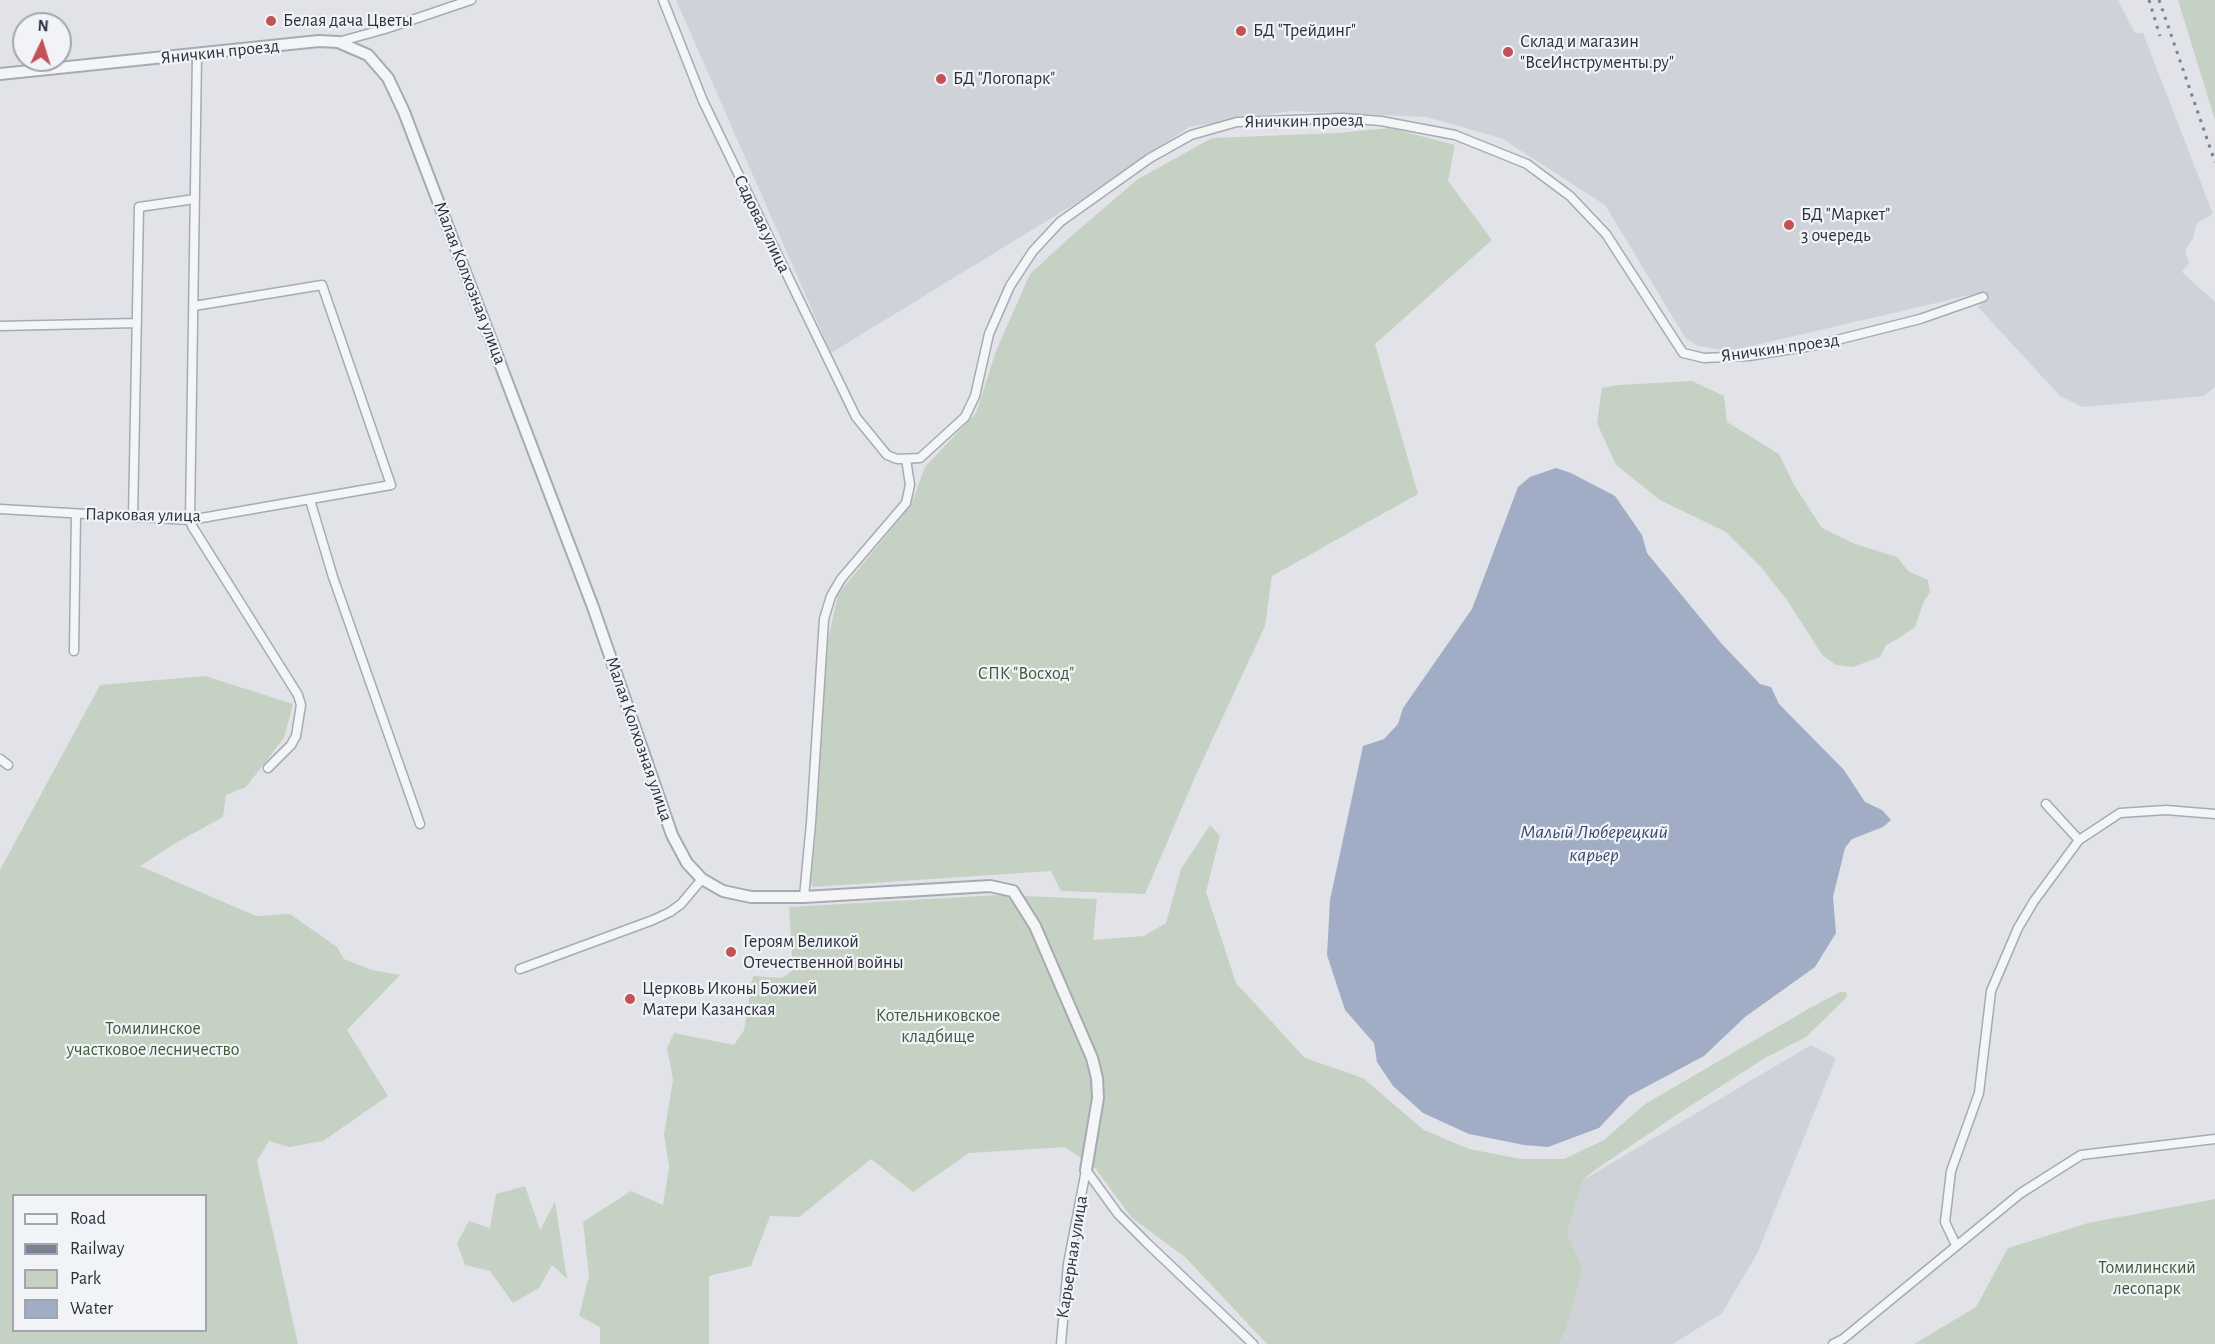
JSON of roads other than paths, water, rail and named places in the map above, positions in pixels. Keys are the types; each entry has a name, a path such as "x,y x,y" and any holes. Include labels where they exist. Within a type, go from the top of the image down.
{"street":[{"name":"Яничкин проезд","path":"0,74 319,41 338,42 471,0"},
{"name":"Садовая улица","path":"663,0 703,101 856,417 887,455 897,459 906,459"},
{"name":"Малая Колхозная улица","path":"338,42 368,55 388,78 404,112 593,607 672,835 687,863 702,879 723,891 751,897 804,897 990,886 1013,891 1035,926 1092,1058 1097,1078 1098,1098 1086,1170"},
{"path":"196,55 190,520 298,695 301,705 296,736 291,745 268,768"},
{"name":"Яничкин проезд","path":"906,459 920,458 965,417 975,396 989,334 1010,286 1033,250 1060,222 1150,158 1191,135 1237,122 1343,118 1381,121 1455,135 1527,164 1570,196 1606,234 1683,352 1704,358 1749,356 1817,345 1920,320 1983,297"},
{"path":"133,518 139,207 195,199"},
{"name":"Парковая улица","path":"0,509 190,520 391,485 322,285 194,306"},
{"path":"0,326 137,323"},
{"path":"804,897 824,619 831,596 841,579 906,503 910,485 906,459"},
{"path":"310,500 333,577 420,824"},
{"path":"74,651 76,514"},
{"path":"0,759 8,765"},
{"path":"2046,804 2079,840"},
{"path":"1956,1245 1946,1222 1952,1171 1978,1093 1991,991 2018,928 2034,901 2079,840 2120,813 2166,810 2215,814"},
{"path":"520,969 661,916 681,904 702,879"},
{"path":"1833,1344 1843,1339 2021,1193 2081,1155 2215,1139"},
{"path":"1086,1170 1119,1214 1253,1344"},
{"name":"Карьерная улица","path":"1061,1344 1068,1264 1086,1170"}],"water":[{"name":"Малый Люберецкий карьер","path":"1556,468 1571,473 1615,496 1642,535 1647,553 1721,643 1760,684 1771,687 1779,704 1844,770 1865,802 1882,810 1891,820 1883,827 1852,839 1845,848 1833,897 1836,933 1815,967 1745,1017 1704,1056 1629,1096 1599,1128 1548,1147 1524,1145 1469,1134 1423,1113 1393,1086 1377,1062 1374,1043 1345,1010 1327,955 1330,900 1363,746 1384,739 1398,724 1403,708 1472,609 1518,487 1530,477"}],"railway":[{"path":"2149,0 2160,36"},
{"path":"2159,0 2215,162"}],"place":[{"name":"Белая дача Цветы","path":"271,21"},
{"name":"БД \"Трейдинг\"","path":"1241,31"},
{"name":"Склад и магазин \"ВсеИнструменты.ру\"","path":"1508,52"},
{"name":"БД \"Логопарк\"","path":"941,79"},
{"name":"БД \"Маркет\" 3 очередь","path":"1789,225"},
{"name":"Героям Великой Отечественной войны","path":"731,952"},
{"name":"Церковь Иконы Божией Матери Казанская","path":"630,999"}],"park label":[{"name":"СПК \"Восход\"","path":"1026,674"},
{"name":"Котельниковское кладбище","path":"938,1026"},
{"name":"Томилинское участковое лесничество","path":"153,1039"},
{"name":"Томилинский лесопарк","path":"2147,1278"}]}
